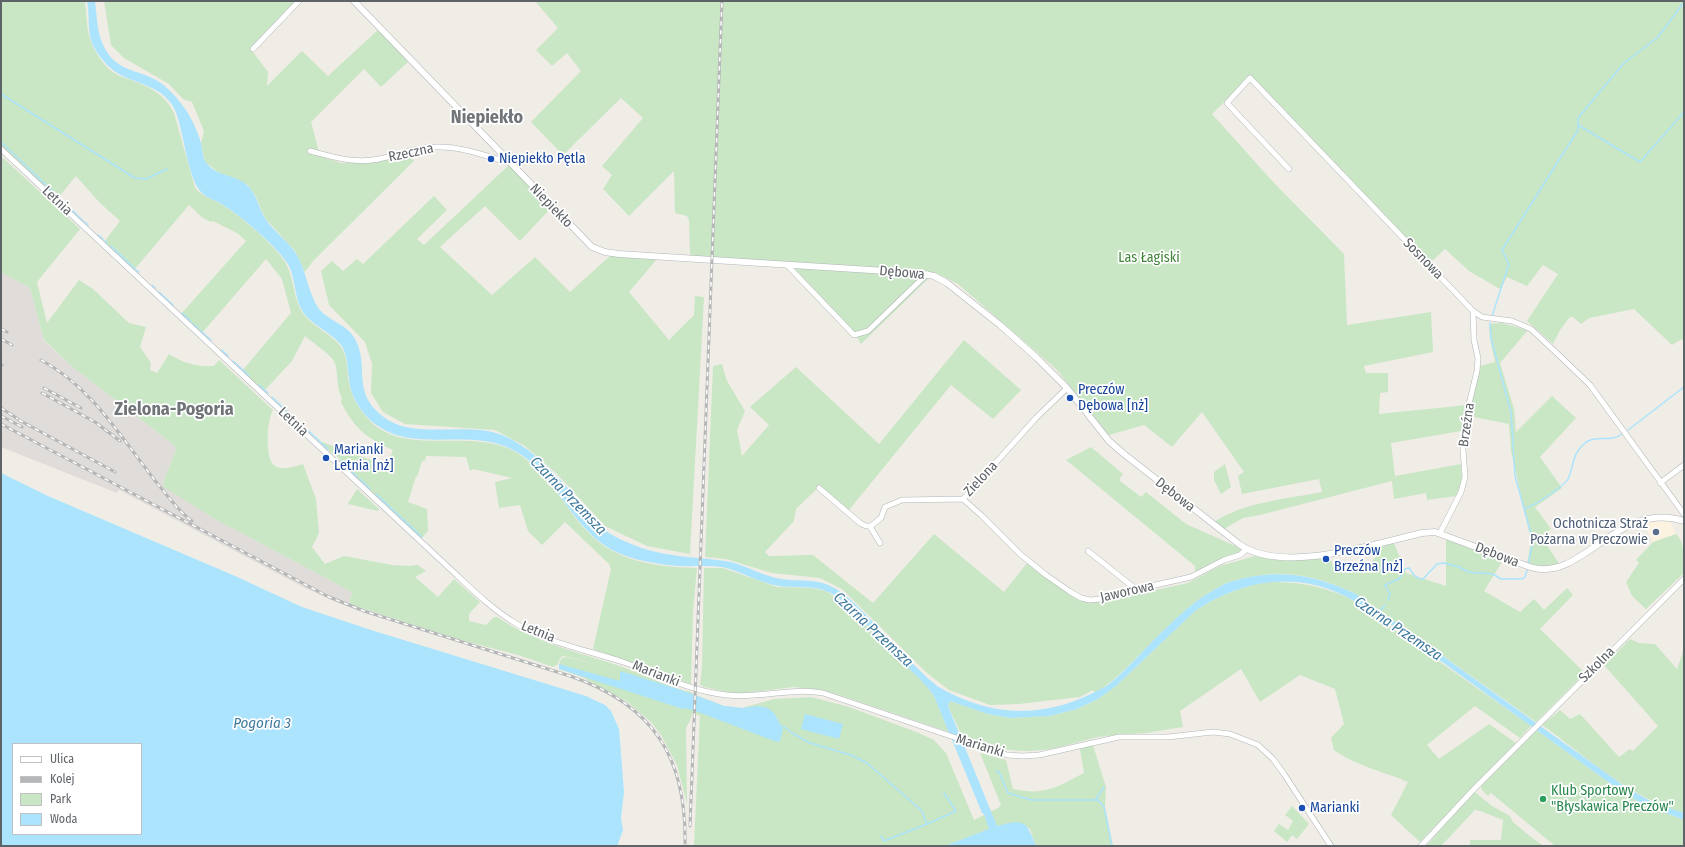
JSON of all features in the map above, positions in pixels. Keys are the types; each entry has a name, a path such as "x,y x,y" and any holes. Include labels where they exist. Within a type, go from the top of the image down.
{"street":[{"path":"253,49 299,1"},
{"name":"Niepiekło","path":"354,1 592,247 605,252 619,254 673,258"},
{"name":"Sosnowa","path":"1289,169 1226,103 1250,78 1473,311 1482,317 1521,324 1531,329 1590,385 1684,514"},
{"name":"Rzeczna","path":"310,151 339,159 355,161 378,159 409,150 428,147 449,147 510,163"},
{"name":"Letnia","path":"1,149 494,608 510,620 532,632 610,658"},
{"name":"Dębowa","path":"673,258 927,274 943,280 958,290 1037,358 1067,388 1109,441 1256,554 1273,557 1342,552 1422,533 1440,533 1530,567 1546,570 1566,565 1622,529 1634,523 1659,518 1684,520"},
{"path":"787,265 854,335 868,331 927,274"},
{"name":"Brzeźna","path":"1440,533 1461,492 1465,477 1463,449 1468,408 1477,371 1478,358 1474,340 1473,311"},
{"name":"Zielona","path":"871,526 880,518 885,507 897,502 963,500 1036,418 1067,388"},
{"path":"1660,483 1684,465"},
{"path":"819,488 860,522 866,526 871,526 871,530 880,542"},
{"name":"Jaworowa","path":"963,500 982,516 1020,554 1046,575 1077,596 1094,600 1191,577 1224,560 1240,555 1248,549"},
{"path":"1088,550 1137,590"},
{"name":"Szkolna","path":"1420,846 1525,737 1684,579"},
{"name":"Marianki","path":"610,658 684,685 720,694 757,696 798,691 823,693 1003,754 1029,756 1050,753 1119,737 1168,737 1213,732 1230,734 1258,745 1272,759 1284,774 1331,846"}],"shaded area":[{"path":"1,272 30,288 44,341 74,368 174,445 176,450 163,483 215,519 352,592 348,607 305,588 119,490 117,493 1,447"},
{"path":"1670,521 1676,534 1653,542 1643,523 1648,522"}],"green space":[{"path":"1,1 85,1 90,39 99,57 106,67 113,72 155,91 170,106 174,113 195,188 204,196 221,204 245,222 278,252 287,265 301,310 310,321 339,344 343,350 346,360 349,384 353,396 362,412 371,422 386,432 402,438 419,440 475,441 493,443 510,449 524,457 536,468 584,528 605,546 617,553 642,562 656,565 697,568 693,612 691,684 593,649 611,569 609,564 565,522 542,545 528,531 520,505 499,508 495,482 512,478 473,469 470,471 466,457 426,456 425,461 422,461 417,477 416,476 408,502 427,509 428,531 421,539 339,461 339,458 320,444 322,442 387,466 393,450 368,436 351,419 341,402 342,398 338,388 334,361 329,355 305,336 292,361 264,391 242,371 291,313 282,279 266,259 202,333 181,314 246,241 237,233 213,221 211,222 203,218 189,205 134,270 104,242 120,221 99,202 76,176 57,199 1,145"},
{"path":"104,1 296,1 250,48 268,72 267,86 302,51 328,76 379,29 408,62 381,87 364,69 311,122 320,156 341,163 365,162 408,154 414,161 313,261 305,272 295,251 265,218 256,197 248,185 219,173 205,162 201,144 204,131 192,102 183,99 169,84 124,58 111,45"},
{"name":"Las Łagiski","path":"535,1 1684,1 1684,341 1682,339 1672,345 1634,309 1589,318 1581,324 1573,317 1570,317 1560,330 1553,344 1527,321 1558,274 1543,265 1527,286 1507,277 1500,289 1469,271 1445,249 1430,263 1251,76 1212,114 1275,184 1344,254 1347,325 1431,312 1433,352 1364,366 1366,373 1388,373 1388,392 1380,393 1379,414 1467,405 1461,431 1391,443 1395,476 1461,464 1462,480 1456,496 1427,500 1426,493 1394,499 1392,481 1243,518 1224,529 1214,522 1239,510 1266,502 1322,492 1319,479 1242,494 1238,476 1244,472 1202,412 1172,447 1144,425 1109,435 1056,369 958,284 936,273 690,256 689,220 687,216 675,213 674,171 629,216 603,189 612,175 602,166 643,118 621,98 563,155 531,122 581,71 567,53 552,66 536,50 558,28"},
{"path":"1,156 80,229 37,282 47,323 79,280 93,289 129,323 146,327 140,347 151,363 150,370 157,373 169,354 185,362 202,366 214,366 219,360 273,410 269,422 268,448 269,456 275,466 289,468 303,464 316,499 319,533 312,547 325,564 344,556 392,565 418,565 426,571 415,577 438,597 454,579 480,602 469,614 469,621 486,625 494,617 497,617 544,641 628,669 724,706 742,708 774,699 811,697 849,707 919,733 934,740 946,753 974,820 1001,805 980,753 1006,760 1013,789 1024,791 1042,791 1058,786 1084,773 1080,749 1093,745 1106,787 1105,807 1113,846 1036,846 1030,829 1022,824 998,826 945,846 694,846 700,716 692,713 686,728 687,804 677,765 661,735 651,722 626,701 586,680 587,679 559,669 561,659 565,657 598,665 564,656 561,657 557,665 553,667 518,655 457,639 349,604 352,592 215,519 164,487 163,483 176,450 174,445 74,368 44,340 30,288 1,272"},
{"path":"509,165 550,209 520,241 485,206 440,247 492,295 535,257 570,292 611,255 657,259 629,292 669,340 694,315 695,296 704,297 690,554 647,546 605,526 557,474 525,446 495,430 405,424 383,412 371,393 372,364 365,342 329,305 321,271 332,261 343,271 357,259 363,264 434,196 447,210 417,239 424,245"},
{"path":"794,268 924,276 929,278 861,344 854,332"},
{"path":"1501,323 1528,330 1500,363 1514,409 1516,432 1552,396 1576,418 1540,457 1562,488 1535,507 1551,529 1541,536 1560,565 1550,567 1527,564 1531,541 1511,451 1509,424 1469,416 1480,366 1495,362 1490,339 1489,324"},
{"path":"964,340 1021,390 993,419 951,385 849,510 820,486 796,509 794,521 765,552 769,556 813,555 873,603 934,534 1004,592 1027,563 1076,599 1100,602 1188,583 1220,566 1255,556 1283,560 1330,556 1333,567 1354,568 1371,563 1381,549 1380,546 1394,543 1406,573 1446,586 1446,539 1502,562 1484,591 1520,612 1534,599 1544,610 1567,588 1573,595 1540,629 1585,673 1536,722 1356,594 1315,579 1288,574 1274,574 1260,575 1232,581 1204,596 1175,619 1122,672 1095,693 1093,690 1080,697 1019,704 990,705 949,690 927,673 842,589 820,578 772,573 726,559 705,557 713,366 722,364 727,381 745,411 737,430 742,456 769,425 750,407 796,367 879,444"},
{"path":"1091,447 1123,474 1119,480 1141,497 1146,492 1186,524 1242,549 1238,553 1195,574 1195,566 1066,460"},
{"path":"1225,464 1231,487 1221,494 1214,480 1214,472"},
{"path":"357,489 379,509 378,511 348,504 346,507"},
{"path":"1676,534 1681,541 1684,557 1684,573 1646,609 1632,596 1626,582 1639,563 1636,560 1653,542"},
{"path":"704,568 723,568 777,587 812,588 826,591 844,603 926,685 934,696 949,732 821,690 794,687 745,693 732,693 704,687 700,684 702,668"},
{"path":"1271,582 1311,586 1329,590 1349,598 1531,726 1520,738 1475,706 1427,745 1439,759 1489,724 1516,743 1420,842 1391,815 1408,782 1360,764 1334,750 1331,738 1344,724 1335,689 1300,675 1260,702 1241,669 1180,711 1183,727 1146,733 1098,737 1046,750 1010,750 962,736 948,706 950,701 988,714 1010,718 1049,716 1077,709 1098,699 1116,686 1195,611 1231,592 1261,583"},
{"path":"1630,639 1639,643 1655,644 1677,669 1684,649 1684,813 1664,806 1627,787 1592,763 1542,725 1560,710 1570,719 1580,714 1619,757 1630,749 1633,751 1658,726 1604,665"},
{"path":"1536,730 1618,789 1643,804 1684,820 1684,846 1555,846 1491,793 1488,796 1482,790 1481,786"},
{"path":"1473,793 1476,793 1492,806 1510,816 1513,822 1544,846 1470,846 1470,840 1501,840 1503,820 1475,810 1441,846 1426,846"},
{"path":"1292,806 1309,824 1297,839 1292,835 1287,842 1274,831 1279,824 1288,830 1293,821 1285,815"}],"water":[{"name":"Czarna Przemsza","path":"87,1 95,1 100,36 109,55 119,65 152,78 169,90 186,110 196,128 206,163 218,172 240,180 249,187 269,224 296,253 302,265 313,298 319,309 328,317 348,330 355,339 361,359 362,378 366,396 372,406 381,415 394,423 408,427 423,429 471,429 487,431 513,440 544,463 595,520 604,529 616,537 634,545 666,554 731,562 776,578 822,583 835,588 853,602 912,663 937,686 980,705 1001,710 1022,711 1044,709 1065,704 1108,685 1182,613 1204,596 1228,582 1260,575 1274,574 1302,576 1316,579 1356,594 1627,788 1654,803 1684,813 1684,820 1643,804 1618,789 1360,604 1345,596 1315,585 1283,581 1252,585 1237,590 1223,595 1195,611 1116,686 1098,699 1077,709 1049,716 1010,718 988,714 950,701 948,706 997,826 1019,822 1023,824 1029,831 1036,846 945,846 989,829 984,814 982,813 934,696 924,683 888,649 862,619 832,594 820,589 779,586 757,580 722,567 665,565 642,561 621,554 604,545 589,532 540,471 526,458 509,448 492,442 474,440 420,439 403,437 386,431 370,420 358,406 351,390 347,359 343,348 339,342 312,322 303,312 298,301 291,271 284,259 269,242 249,224 220,203 204,195 197,186 189,166 177,117 174,108 169,101 157,90 119,74 103,61 90,38"},
{"name":"Pogoria 3","path":"1,473 48,496 235,576 302,607 371,630 586,696 605,705 611,711 619,729 624,792 621,818 623,830 617,846 1,846"},
{"path":"559,664 620,681 620,671 681,690 724,706 742,708 758,706 768,708 774,713 783,729 780,741 777,742 698,712 685,708 683,709 559,669"},
{"path":"805,714 843,724 839,739 801,729"}],"waterway":[{"path":"1492,316 1509,264 1502,250 1578,130 1578,118 1623,64 1658,37 1684,2"},
{"path":"1,94 135,178 146,179 167,169"},
{"path":"1578,125 1640,162 1684,112"},
{"path":"1,142 61,199"},
{"path":"72,210 83,221"},
{"path":"85,222 88,225"},
{"path":"98,235 103,239"},
{"path":"111,246 135,269"},
{"path":"152,285 155,288"},
{"path":"159,292 173,305"},
{"path":"182,313 191,321"},
{"path":"1490,323 1491,338 1511,412 1515,476 1533,541 1528,565"},
{"path":"193,324 198,328"},
{"path":"203,333 211,340"},
{"path":"222,350 228,356"},
{"path":"233,361 243,370"},
{"path":"244,371 249,376"},
{"path":"259,385 268,393"},
{"path":"1628,430 1684,387"},
{"path":"272,397 295,419"},
{"path":"300,423 328,449"},
{"path":"1525,508 1555,491 1568,479 1575,456 1585,443 1589,440 1613,438 1622,434"},
{"path":"341,461 357,477"},
{"path":"360,479 370,489"},
{"path":"376,494 422,537"},
{"path":"1388,600 1390,594 1385,585 1399,579 1405,569 1409,568 1413,574 1421,579 1423,579 1437,564 1444,563 1459,567 1468,572 1493,574 1501,579 1522,579 1525,577 1527,570"},
{"name":"Czarna Przemsza","path":"1380,611 1385,605"},
{"path":"781,726 810,743 851,755 867,763 922,811 927,824 956,811 944,793"},
{"path":"996,771 999,772 1008,793 1031,800 1098,800 1104,807 1112,846"},
{"path":"1096,799 1104,787"},
{"path":"881,836 884,841 927,824"}],"railway":[{"path":"690,826 722,1"},
{"path":"1,329 7,332"},
{"path":"1,339 12,345"},
{"path":"41,360 59,371 91,399 173,503 192,521"},
{"path":"44,388 81,408"},
{"path":"42,393 95,422 120,441"},
{"path":"1,408 18,419"},
{"path":"1,416 22,427"},
{"path":"19,420 115,472"},
{"path":"1,424 329,597 364,611 570,676 599,688 624,702 644,719 660,739 672,761 680,786 684,815 685,846"}],"place":[{"name":"Niepiekło Pętla","path":"491,159"},
{"name":"Preczów Dębowa [nż]","path":"1070,398"},
{"name":"Marianki Letnia [nż]","path":"326,458"},
{"name":"Ochotnicza Straż Pożarna w Preczowie","path":"1656,532"},
{"name":"Preczów Brzeźna [nż]","path":"1326,559"},
{"name":"Klub Sportowy \"Błyskawica Preczów\"","path":"1543,799"},
{"name":"Marianki","path":"1302,808"}],"district":[{"name":"Niepiekło","path":"487,118"},
{"name":"Zielona-Pogoria","path":"174,410"}]}
